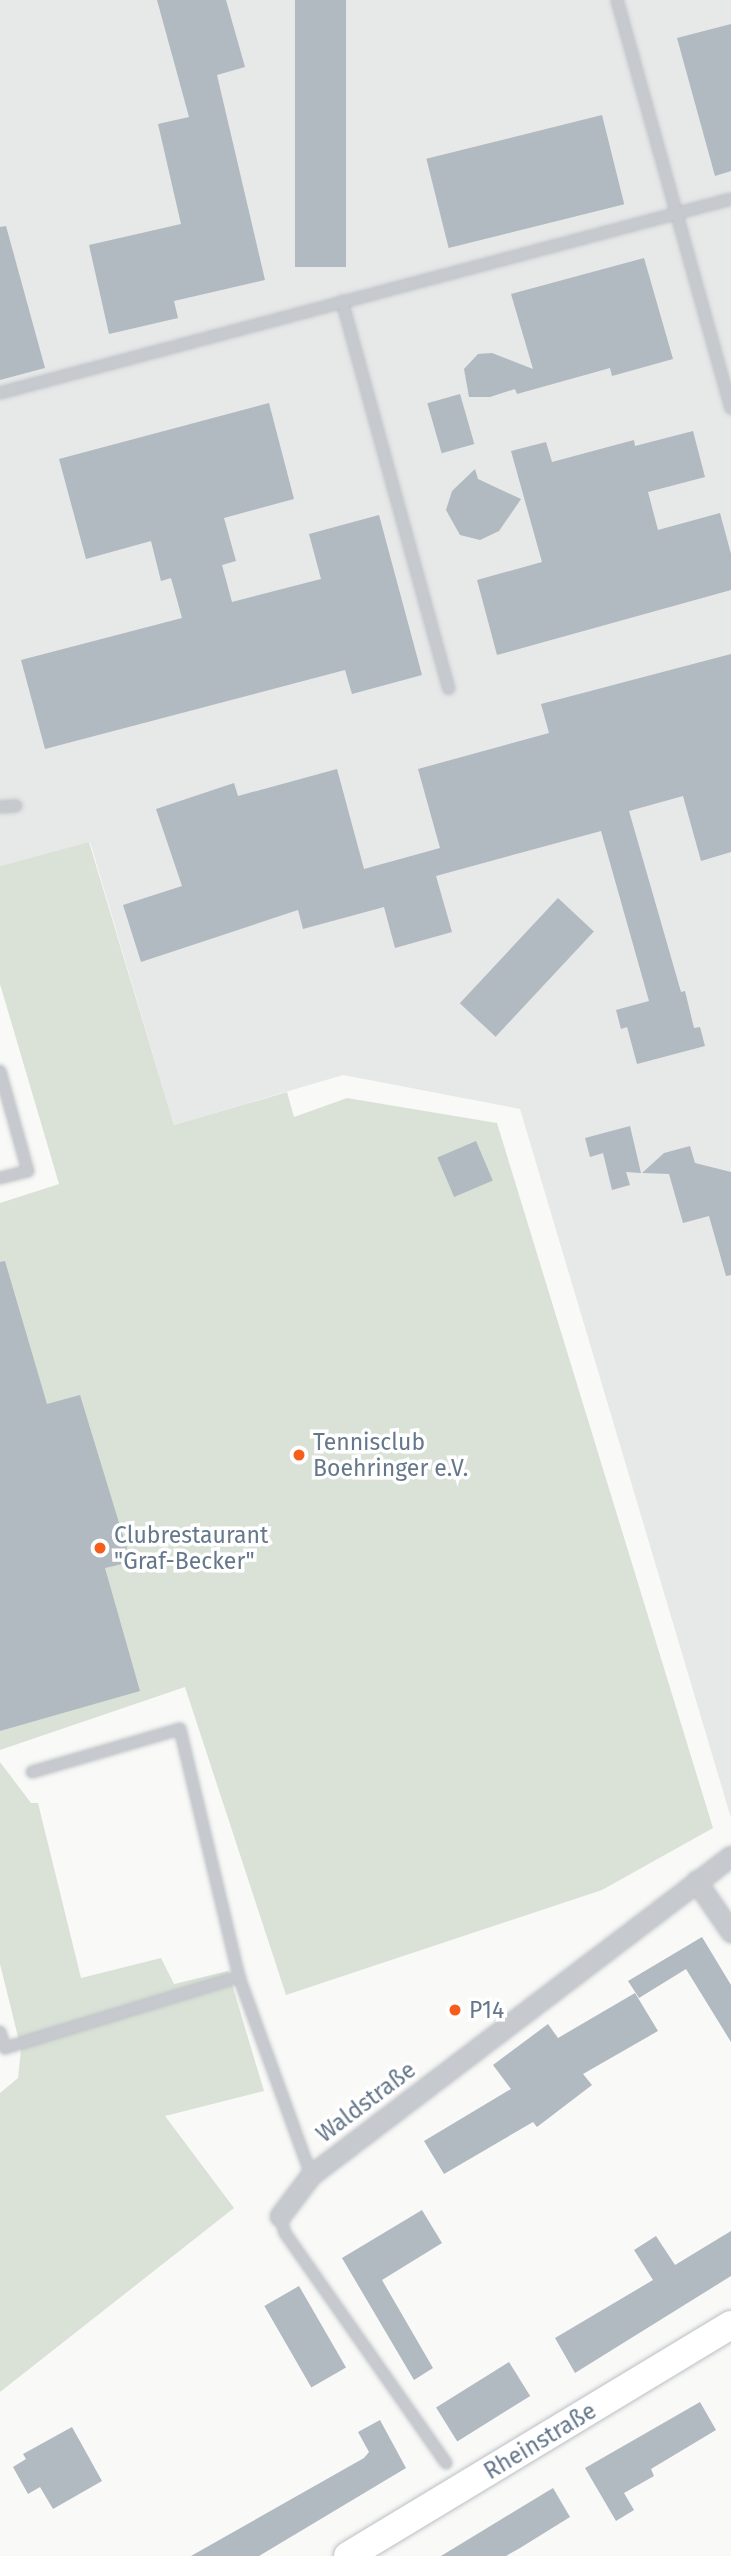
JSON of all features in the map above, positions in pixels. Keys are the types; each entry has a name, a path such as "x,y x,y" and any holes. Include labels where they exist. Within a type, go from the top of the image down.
{"main road":[{"name":"Rheinstraße","path":"348,2556 731,2325"}],"street":[{"name":"Waldstraße","path":"280,2216 311,2175 731,1856"},
{"path":"696,1881 731,1932"}],"lane":[{"path":"617,0 680,215 731,408"},
{"path":"0,393 731,200"},
{"path":"342,301 449,689"},
{"path":"0,807 16,806"},
{"path":"0,1071 28,1171 0,1178"},
{"path":"32,1772 180,1729 239,1977 311,2175"},
{"path":"0,2032 5,2048 239,1977"},
{"name":"Waldstraße","path":"280,2216 285,2233 446,2463"}],"shaded area":[{"path":"0,0 731,0 731,1818 520,1109 343,1075 174,1125 90,842 0,866"},
{"name":"Tennisclub Boehringer e.V.","path":"89,842 174,1125 287,1092 294,1117 347,1098 497,1123 713,1828 602,1890 286,1995 185,1687 0,1750 0,1203 59,1184 0,984 0,866"},
{"path":"0,1762 31,1803 38,1803 81,1978 161,1958 174,1984 228,1971 264,2091 165,2116 234,2208 0,2392 0,2093 18,2078 21,2049 0,1964"}],"building":[{"path":"157,0 226,0 245,67 217,75 265,280 174,301 178,318 109,334 89,245 181,224 158,124 189,117"},
{"path":"295,0 346,0 346,267 295,267"},
{"path":"731,24 731,171 715,176 677,38"},
{"path":"602,115 624,204 449,248 426,159"},
{"path":"6,226 45,368 0,380 0,227"},
{"path":"644,258 673,359 612,376 610,368 517,394 515,389 490,397 469,397 464,369 478,354 492,353 533,369 511,294"},
{"path":"460,394 474,444 442,453 427,403"},
{"path":"269,403 294,499 224,518 236,561 222,565 232,602 321,579 309,534 379,515 422,675 352,694 345,670 45,749 21,660 182,618 171,578 161,581 151,541 86,559 59,459"},
{"path":"693,431 705,477 648,492 658,530 720,513 731,554 731,590 497,655 477,580 542,562 511,451 546,442 552,462 634,440 635,446"},
{"path":"475,469 478,479 521,499 499,531 480,540 460,535 446,510 452,491"},
{"path":"731,654 731,852 701,861 683,796 629,811 681,992 685,991 694,1028 700,1027 705,1046 637,1064 627,1027 621,1029 616,1010 649,1001 601,831 436,876 452,932 395,948 384,907 303,929 298,910 141,962 123,905 182,886 156,809 234,783 238,796 337,769 364,869 440,848 418,769 549,733 541,704"},
{"path":"558,898 594,931 496,1037 460,1003"},
{"path":"630,1126 641,1173 626,1172 630,1185 612,1190 603,1153 590,1157 585,1138"},
{"path":"476,1141 493,1181 454,1197 437,1157"},
{"path":"690,1146 695,1163 731,1172 731,1275 726,1276 709,1216 683,1223 669,1174 642,1173 664,1153"},
{"path":"5,1261 47,1404 80,1395 131,1562 105,1568 140,1691 0,1731 0,1262"},
{"path":"702,1937 731,1985 731,2042 686,1969 639,1998 628,1981"},
{"path":"635,1993 658,2031 583,2074 592,2085 537,2127 533,2122 444,2174 424,2141 511,2089 493,2065 548,2024 558,2038"},
{"path":"422,2210 442,2243 382,2280 433,2368 414,2380 342,2258"},
{"path":"731,2231 731,2276 575,2373 555,2338 653,2280 634,2250 656,2236 675,2265"},
{"path":"299,2286 346,2367 311,2387 264,2306"},
{"path":"509,2362 530,2396 457,2441 436,2408"},
{"path":"700,2402 716,2430 651,2469 654,2476 624,2493 634,2510 616,2521 585,2468"},
{"path":"380,2420 406,2468 259,2556 191,2556 364,2458 369,2452 358,2432"},
{"path":"72,2427 102,2481 53,2509 40,2487 28,2494 13,2467 26,2459 23,2454"},
{"path":"553,2488 570,2517 520,2548 506,2556 441,2556"}],"place":[{"name":"Tennisclub Boehringer e.V.","path":"299,1455"},
{"name":"Clubrestaurant \"Graf-Becker\"","path":"100,1548"},
{"name":"P14","path":"455,2010"}]}
